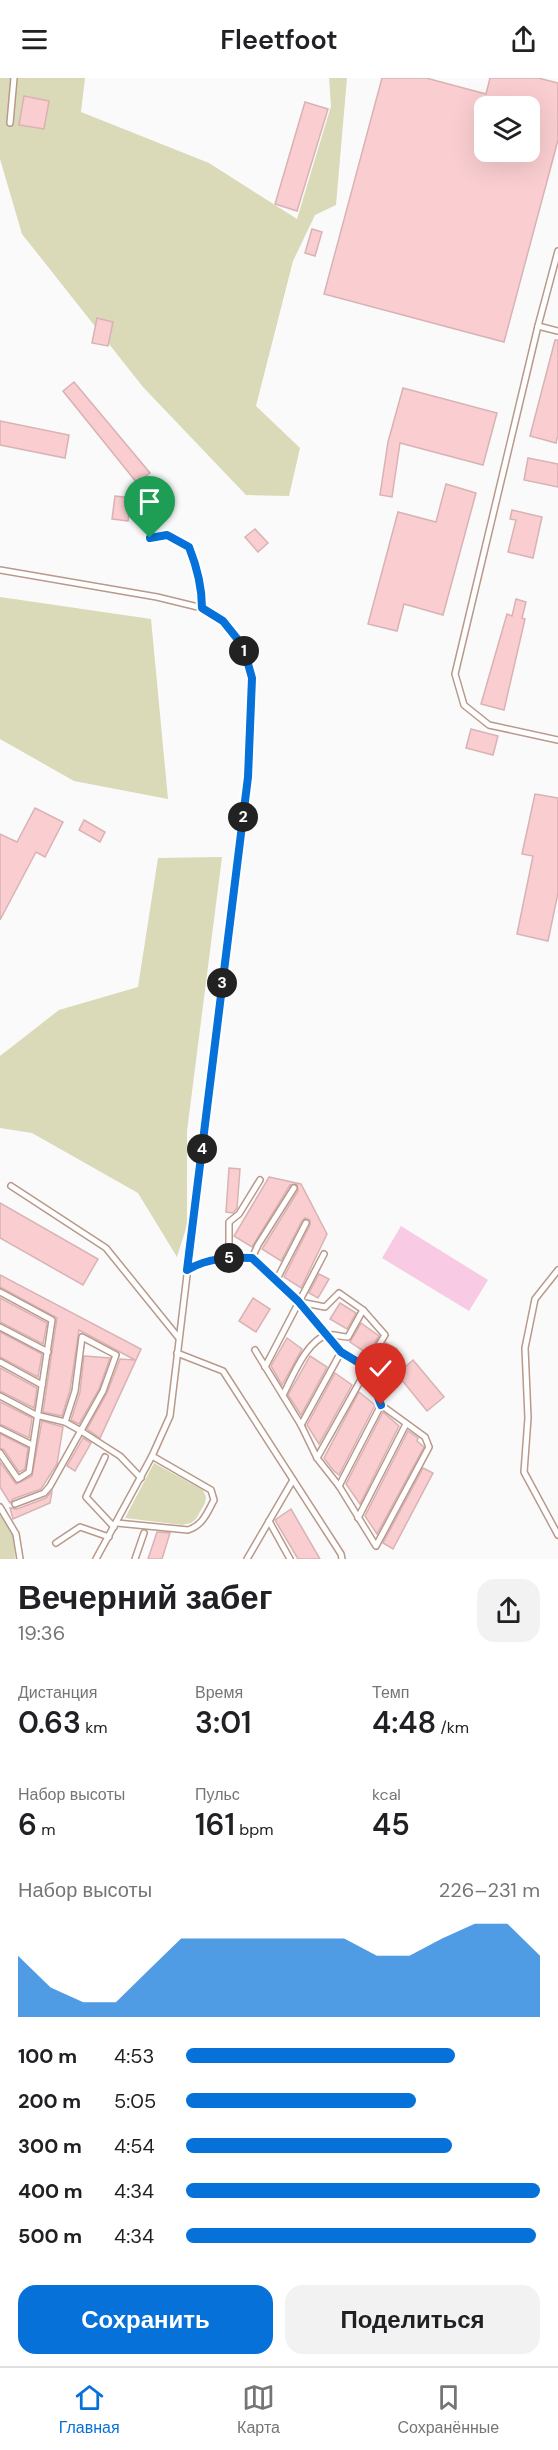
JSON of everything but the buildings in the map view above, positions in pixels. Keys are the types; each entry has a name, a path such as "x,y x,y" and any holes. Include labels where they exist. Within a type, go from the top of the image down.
{"lane":[{"path":"10,123 14,78"},
{"path":"558,251 455,674 464,705 489,725 558,740"},
{"path":"538,326 558,331"},
{"path":"150,538 167,535 189,547 198,568 202,587 202,608"},
{"path":"0,570 157,597 202,608 223,621 243,646 252,678 248,777 170,1416 141,1478 97,1557 105,1559"},
{"path":"229,1257 229,1222 239,1214 260,1180"},
{"path":"11,1186 106,1248 178,1337"},
{"path":"252,1258 294,1188"},
{"path":"277,1279 306,1223"},
{"path":"265,1367 324,1254"},
{"path":"187,1270 202,1262 229,1257 252,1258 298,1301 341,1352 361,1364 363,1376 375,1389 381,1405 425,1437 429,1447 376,1546 339,1486 317,1458 301,1425 255,1350"},
{"path":"558,1270 536,1299 525,1348 528,1418 524,1472 558,1535"},
{"path":"0,1292 52,1320 29,1472 18,1479 0,1453"},
{"path":"298,1301 326,1307 339,1293 363,1310 385,1335 371,1358 361,1364"},
{"path":"283,1395 306,1353 316,1342 328,1335 348,1337 363,1310"},
{"path":"0,1327 48,1352"},
{"path":"15,1503 44,1493 50,1486 103,1391 116,1355 82,1336 75,1391 65,1422"},
{"path":"301,1425 341,1352"},
{"path":"177,1353 223,1371 341,1554 342,1559"},
{"path":"0,1362 42,1385"},
{"path":"317,1458 363,1376"},
{"path":"0,1396 36,1415 65,1422 81,1431 120,1456 141,1478"},
{"path":"339,1486 381,1405"},
{"path":"357,1518 406,1424"},
{"path":"0,1429 32,1445"},
{"path":"105,1457 86,1497 116,1525 188,1530 197,1527 214,1500 211,1490 152,1456"},
{"path":"246,1559 293,1480"},
{"path":"0,1507 16,1534 20,1559"},
{"path":"269,1521 290,1559"},
{"path":"56,1543 80,1527 109,1537"},
{"path":"135,1559 144,1533"}],"green space":[{"path":"0,78 85,78 81,112 209,163 297,219 331,106 329,78 347,78 336,205 315,215 293,261 256,406 300,448 289,496 246,495 143,387 22,234 0,159"},
{"path":"0,597 151,619 168,799 74,781 0,739"},
{"path":"222,857 187,1131 187,1225 177,1257 138,1193 32,1133 0,1128 0,1056 59,1010 138,987 158,858"},
{"path":"154,1463 203,1490 206,1497 205,1503 196,1519 191,1523 182,1525 125,1518"},
{"path":"0,1513 13,1532 15,1559 0,1559"}],"shaded area":[{"path":"401,1226 488,1280 469,1311 382,1258"}],"route":[{"path":"150,538 167,535 189,547 198,568 202,587 202,608 223,621 243,646 252,678 248,777 187,1270 202,1262 229,1257 252,1258 298,1301 341,1352 361,1364 363,1376 375,1389 381,1405"}]}
